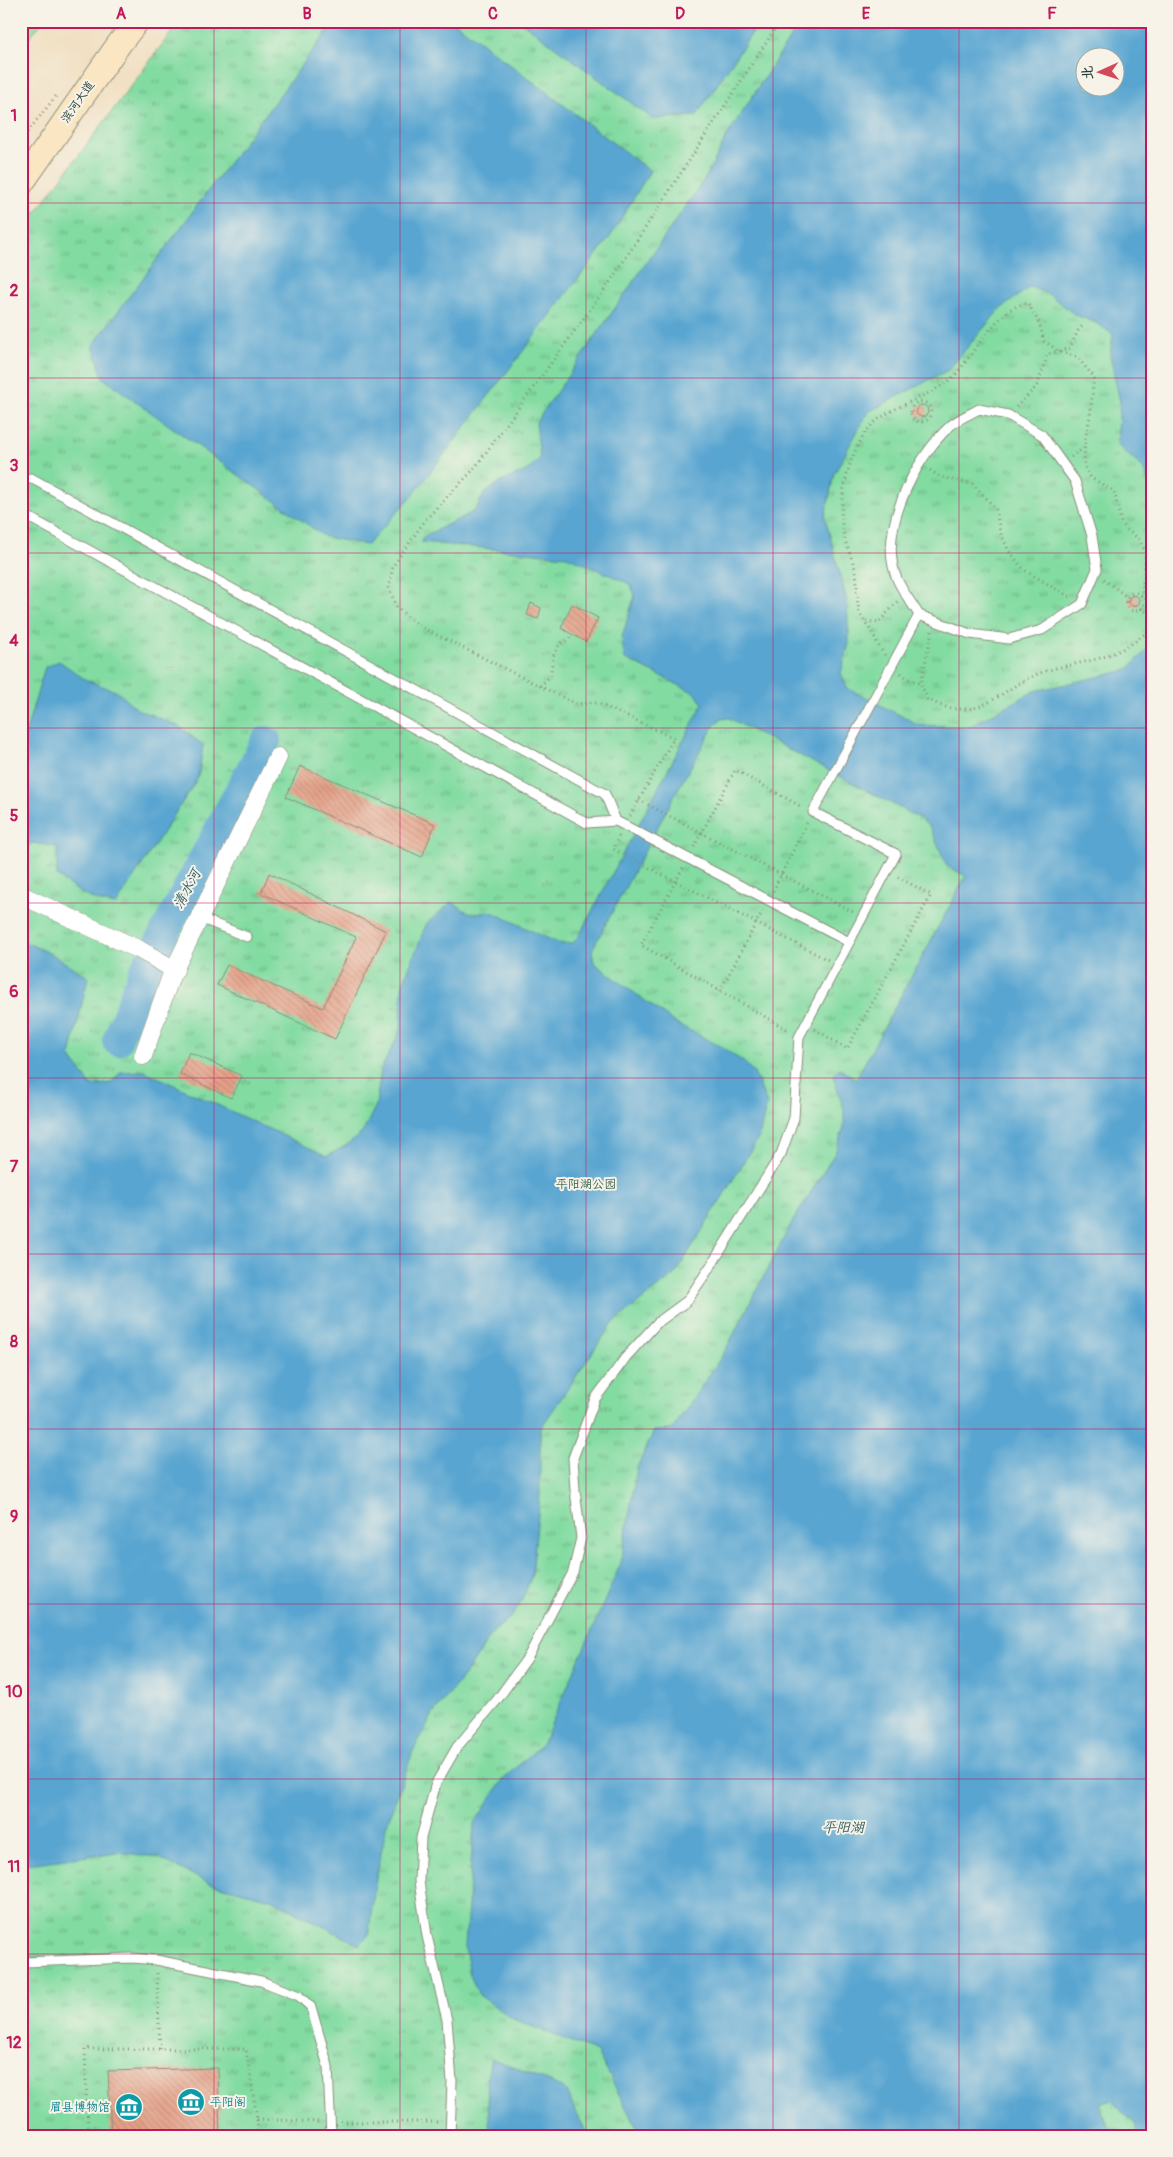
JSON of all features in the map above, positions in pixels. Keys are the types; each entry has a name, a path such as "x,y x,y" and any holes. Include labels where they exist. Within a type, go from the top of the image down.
{"main road":[{"name":"滨河大道","path":"21,184 137,21"}],"street":[{"path":"143,1056 174,970 278,757"},
{"path":"21,895 140,950 174,970"}],"lane":[{"path":"980,409 1008,415 1042,435 1075,482 1092,536 1097,569 1082,604 1042,630 1009,639 970,634 919,615 896,578 890,544 896,517 919,463 950,426 980,409"},
{"path":"21,482 31,478 605,794 616,821"},
{"path":"21,513 587,823 616,821 625,825 849,942"},
{"path":"450,2136 452,2081 447,2020 427,1936 419,1881 421,1838 436,1783 456,1747 497,1700 528,1657 573,1572 581,1538 573,1458 595,1399 626,1357 657,1323 687,1301 781,1154 794,1118 799,1037 896,854 813,812 919,615"},
{"path":"200,918 247,937"},
{"path":"21,1964 24,1962 133,1958 156,1960 261,1980 299,1996 311,2006 328,2066 331,2136"}],"path":[{"path":"780,21 608,285 474,469 426,519 393,566 389,588 397,608 421,627 576,704 597,703 674,738 613,848 837,965"},
{"path":"921,683 908,679 893,664 878,646 860,613 855,569 842,524 845,483 857,446 870,426 895,409 913,403 920,402 928,405 931,414 928,419 922,422 916,420 911,411 913,403 953,377 999,320 1020,304 1028,303 1039,323 1044,341 1060,352 1077,357 1094,378 1090,418 1084,439 1084,466 1091,478 1114,491 1121,522 1128,531 1138,538 1146,552 1142,597 1144,603 1136,611 1128,608 1126,603 1127,597"},
{"path":"1008,415 1037,386 1048,354 1070,348 1078,330 1084,324"},
{"path":"919,463 940,477 972,484 996,510 1000,532 1009,551 1024,570 1082,604"},
{"path":"1096,572 1127,597"},
{"path":"865,621 878,623 905,592"},
{"path":"1127,597 1134,593 1142,597"},
{"path":"1141,608 1152,616"},
{"path":"935,620 929,640 921,683 927,698 944,708 968,709 1006,693 1028,678 1058,666 1106,657 1133,643 1152,628"},
{"path":"540,686 550,676 554,652 560,644 574,636"},
{"path":"799,1037 641,945 735,770 813,812"},
{"path":"639,800 862,917"},
{"path":"806,1024 847,1049 932,895 886,871"},
{"path":"156,1960 160,2050"},
{"path":"88,2136 85,2049 246,2049 257,2119 257,2136"},
{"path":"257,2119 330,2122 450,2122"}],"green space":[{"path":"21,21 43,21 21,47"},
{"name":"平阳湖公园","path":"180,21 1152,21 1152,2136 21,2136 21,232"}],"water":[{"path":"335,21 453,21 650,171 610,237 413,495 367,545 325,537 103,378 93,345"},
{"path":"520,21 760,21 696,116 653,119"},
{"name":"平阳湖","path":"801,21 1152,21 1152,490 1143,468 1117,445 1120,402 1110,356 1113,334 1096,323 1074,314 1050,295 1030,287 999,310 948,370 868,412 834,474 825,517 847,602 849,643 841,673 847,688 919,725 968,727 1035,691 1128,670 1152,644 1152,2136 1139,2136 1134,2121 1112,2101 1101,2102 1101,2112 1110,2127 1120,2130 1126,2136 641,2136 597,2052 513,2019 479,1995 470,1975 465,1947 474,1824 503,1780 543,1743 621,1563 637,1468 654,1431 672,1430 724,1353 790,1226 835,1153 844,1127 844,1109 833,1076 839,1068 856,1079 966,876 947,866 930,827 919,818 729,718 721,719 715,724 674,796 592,950 594,963 675,1023 720,1046 745,1063 754,1073 767,1103 759,1137 676,1273 612,1324 540,1429 540,1494 532,1575 513,1615 493,1632 466,1673 433,1714 413,1751 386,1827 368,1936 359,1945 271,1899 209,1883 157,1857 117,1852 21,1865 21,940 55,956 88,977 70,1056 91,1086 111,1083 121,1072 144,1071 327,1156 347,1145 363,1132 376,1105 381,1069 401,1030 402,986 427,923 452,902 462,909 474,913 490,911 560,944 573,943 579,936 703,704 695,693 624,658 622,637 635,595 630,584 567,556 421,542 423,537 475,511 484,494 499,483 530,469 540,458 536,422 706,177 727,136"},
{"path":"59,661 86,680 118,692 137,709 178,726 203,745 198,778 116,905 107,904 85,895 57,876 57,847 32,843 21,851 21,748 45,667"},
{"path":"491,2058 564,2088 588,2136 490,2136 487,2080"}],"building":[{"path":"922,405 928,411 922,417 916,411"},
{"path":"1134,595 1140,601 1134,607 1128,601"},
{"path":"531,603 541,608 538,619 527,615"},
{"path":"572,604 598,618 586,642 561,628"},
{"path":"300,766 435,824 422,857 286,797"},
{"path":"269,873 386,931 335,1039 217,985 227,965 323,1008 356,937 261,893"},
{"path":"189,1052 242,1076 231,1098 180,1074"},
{"path":"218,2068 220,2136 111,2136 108,2071"}],"waterway":[{"name":"清水河","path":"117,1041 143,973 266,741"}],"place":[{"name":"平阳阁","path":"191,2102"},
{"name":"眉县博物馆","path":"129,2107"}]}
